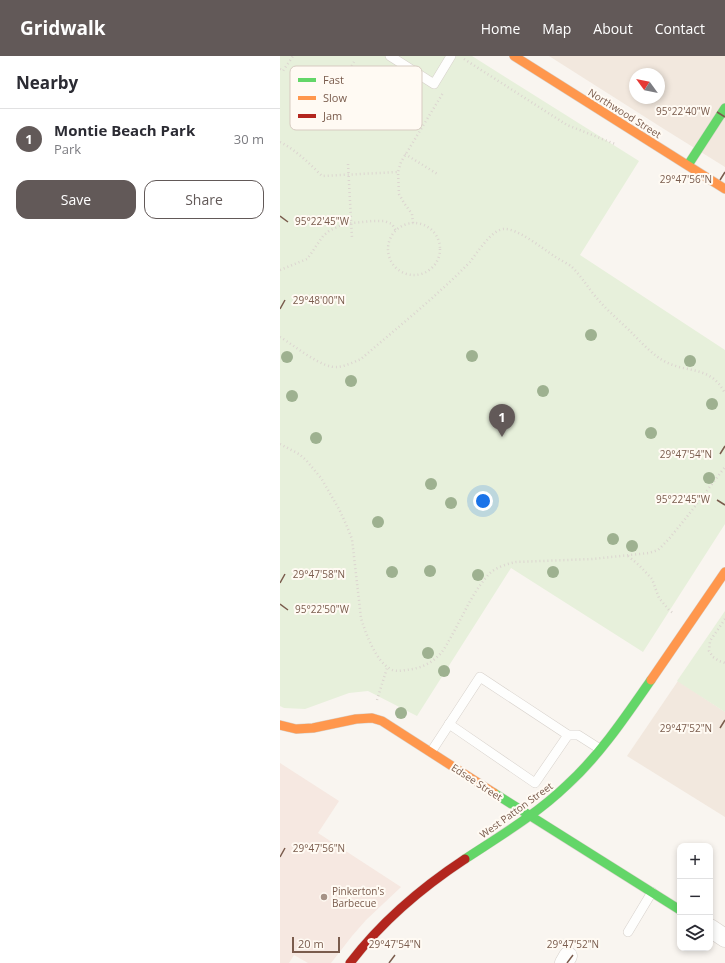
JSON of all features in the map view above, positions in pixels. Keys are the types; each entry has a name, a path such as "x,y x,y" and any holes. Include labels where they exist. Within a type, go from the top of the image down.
{"street":[{"name":"Northwood Street","path":"514,56 725,189"},
{"path":"688,165 725,108"},
{"name":"West Patton Street","path":"350,963 381,925 398,909 441,875 529,816 572,781 601,750 632,708 725,572"},
{"name":"Edsee Street","path":"280,725 296,729 313,728 356,719 372,718 382,722 677,908"},
{"path":"713,930 725,938"}],"lane":[{"path":"390,56 406,66"},
{"path":"422,76 434,84 451,56"},
{"path":"431,752 480,677 568,735 578,735 601,750"},
{"path":"449,724 535,783 568,735"},
{"path":"628,932 652,892"}],"path":[{"path":"280,69 283,71 293,56"},
{"path":"466,56 464,59 567,125 617,144"},
{"path":"352,66 354,62"},
{"path":"422,127 444,92"},
{"path":"413,223 412,214 399,194 398,172 405,154 420,130"},
{"path":"280,142 306,160 322,176 398,172"},
{"path":"405,154 439,175"},
{"path":"348,164 352,238"},
{"path":"280,270 306,259 323,236 335,228 350,223 384,221 392,224 396,231"},
{"path":"413,223 428,227 433,232 438,238 440,247 439,256 435,264 429,270 421,274 411,274 403,272 396,267 388,251 389,242 396,231 406,224 413,223"},
{"path":"280,337 307,356 327,366 336,367 350,364 361,358 421,309 459,273 496,231 503,229 513,231 524,236 571,267 585,282 594,296 657,356 667,363 678,367 704,373 714,379 725,393"},
{"path":"280,444 299,454 306,460 321,478 339,509 352,540 361,618 365,630 380,660 387,668 400,671 411,670 423,666 437,658 455,630 477,590 490,573 504,564 516,562 628,556 658,550 686,518 725,467"},
{"path":"628,556 652,579 660,598 673,613"},
{"path":"725,618 710,640 709,651 718,661 725,663"},
{"path":"372,718 387,668"}],"shaded area":[{"path":"549,56 725,56 725,167 664,129"},
{"path":"678,681 725,712 725,817 627,756"},
{"path":"280,763 339,801 318,833 401,887 366,920 331,963 308,963 294,955 289,963 280,963"}],"green space":[{"path":"280,56 472,56 639,161 580,255 725,350 725,524 643,652 511,568 417,716 368,691 349,693 305,709 284,708 280,706"},
{"path":"725,611 725,712 677,681"}],"traffic: fast":[{"path":"688,165 725,108"},
{"path":"465,859 531,815 567,785 591,761 651,680"},
{"path":"494,793 677,908"}],"traffic: slow":[{"path":"514,56 725,189"},
{"path":"651,680 725,572"},
{"path":"280,725 296,729 313,728 356,719 372,718 382,721 494,793"}],"traffic: jam":[{"path":"350,963 375,933 403,906 465,859"}],"place":[{"name":"Montie Beach Park","path":"502,437"},
{"name":"Pinkerton's Barbecue","path":"324,897"}]}
